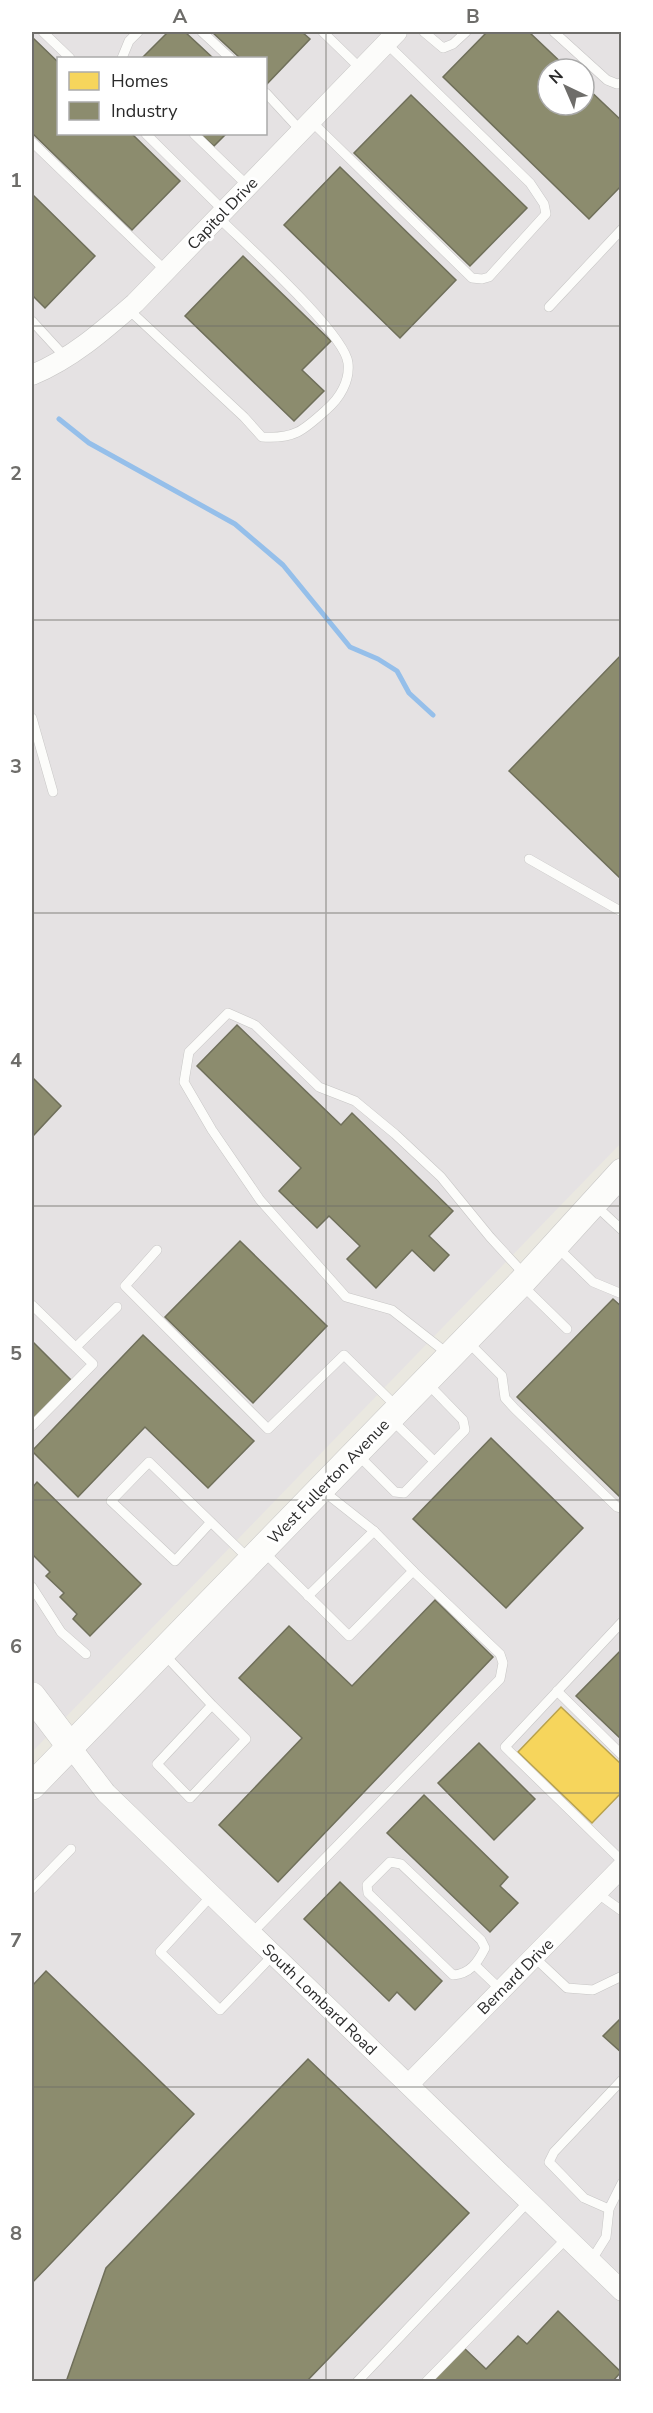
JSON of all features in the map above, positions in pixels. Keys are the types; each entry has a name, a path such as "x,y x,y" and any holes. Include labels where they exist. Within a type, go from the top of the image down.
{"street":[{"name":"Capitol Drive","path":"32,375 66,358 128,309 391,37"},
{"name":"West Fullerton Avenue","path":"32,1786 524,1280 621,1172"},
{"name":"South Lombard Road","path":"32,1696 106,1793 621,2291"},
{"name":"Bernard Drive","path":"409,2084 621,1868"}],"lane":[{"path":"43,32 69,57"},
{"path":"122,57 129,41 138,32"},
{"path":"202,32 229,57"},
{"path":"323,32 361,69"},
{"path":"424,32 443,48 453,44 466,32"},
{"path":"554,32 607,80 617,84 621,83"},
{"path":"267,94 306,126 472,278 482,279 489,276 546,214 544,204 530,183 391,37"},
{"path":"128,309 244,417 262,437 282,438 301,432 330,407 348,382 348,360 340,344 307,304 147,135"},
{"path":"195,135 248,186"},
{"path":"32,142 166,271"},
{"path":"549,306 621,230"},
{"path":"32,321 66,358"},
{"path":"32,718 53,792"},
{"path":"529,859 621,912"},
{"path":"567,1329 524,1280 441,1176 355,1101 319,1087 255,1025 228,1013 189,1052 184,1082 212,1130 260,1200 346,1297 392,1310 502,1376 505,1398 621,1508"},
{"path":"593,1203 621,1230"},
{"path":"555,1245 593,1282 621,1294"},
{"path":"157,1250 125,1286 268,1429 344,1355 434,1461"},
{"path":"32,1305 93,1364 32,1426"},
{"path":"76,1347 117,1307"},
{"path":"355,1453 395,1492 404,1493 465,1430 463,1420 425,1381"},
{"path":"211,1522 175,1561 111,1501 149,1462 211,1522 308,1596 348,1636 413,1571"},
{"path":"252,1933 500,1679 503,1663 500,1654 374,1531 320,1489"},
{"path":"308,1596 374,1531"},
{"path":"32,1587 61,1632 86,1654"},
{"path":"621,1622 505,1747 621,1861"},
{"path":"162,1652 246,1739 190,1798 157,1764 212,1705"},
{"path":"556,1691 621,1755"},
{"path":"32,1889 71,1849"},
{"path":"390,1862 400,1864 481,1940 485,1948 476,1966 460,1975 453,1975 368,1893 367,1885 390,1862"},
{"path":"597,1893 621,1911"},
{"path":"212,1895 160,1952 220,2010 274,1954"},
{"path":"534,1957 567,1988 593,1990 621,1976"},
{"path":"476,1966 501,1990"},
{"path":"609,2209 584,2198 549,2163 554,2152 621,2080"},
{"path":"591,2261 606,2237 609,2209 621,2184"},
{"path":"357,2382 529,2201"},
{"path":"426,2382 567,2238"}],"shaded area":[{"path":"32,32 621,32 621,1143 32,1752"},
{"path":"621,1189 621,2381 32,2381 32,1804"}],"building: Homes":[{"path":"561,1707 622,1765 622,1792 592,1823 518,1752"}],"building: Industry":[{"path":"168,32 185,32 212,57 143,57"},
{"path":"212,32 302,32 310,39 267,84 267,57 239,57"},
{"path":"487,32 529,32 555,57 536,57 536,117 596,117 596,96 622,121 622,185 589,219 443,77"},
{"path":"32,37 57,61 57,135 133,135 180,181 132,230 32,133"},
{"path":"411,95 527,208 470,266 354,153"},
{"path":"201,135 225,135 214,146"},
{"path":"340,167 456,280 400,338 284,225"},
{"path":"32,194 95,256 45,308 32,295"},
{"path":"243,256 331,341 302,370 324,391 294,421 185,316"},
{"path":"622,654 622,880 509,771"},
{"path":"237,1025 341,1125 352,1113 453,1211 429,1236 449,1255 434,1271 412,1250 376,1288 347,1259 360,1246 329,1216 317,1228 279,1191 301,1168 197,1066"},
{"path":"32,1077 61,1106 32,1137"},
{"path":"240,1241 327,1326 253,1403 165,1317"},
{"path":"613,1299 622,1307 621,1498 517,1397"},
{"path":"143,1335 254,1441 208,1488 145,1427 78,1497 32,1451"},
{"path":"32,1341 71,1380 32,1421"},
{"path":"491,1438 583,1528 506,1608 413,1519"},
{"path":"37,1482 141,1584 90,1636 73,1619 77,1614 60,1597 64,1593 46,1576 50,1572 32,1554 32,1488"},
{"path":"435,1600 493,1657 278,1882 219,1825 302,1738 239,1678 289,1626 352,1686"},
{"path":"622,1649 622,1740 576,1696"},
{"path":"479,1743 535,1799 494,1840 438,1783"},
{"path":"424,1795 508,1877 500,1886 518,1903 490,1932 387,1833"},
{"path":"340,1882 442,1981 415,2010 397,1992 389,2001 304,1919"},
{"path":"46,1971 194,2114 32,2283 32,1986"},
{"path":"622,2017 622,2053 603,2036"},
{"path":"308,2059 469,2213 306,2382 66,2382 106,2268"},
{"path":"558,2311 621,2372 612,2382 430,2382 463,2347 486,2369 518,2336 527,2344"}],"waterway":[{"path":"59,419 89,443 235,524 283,565 350,647 378,659 397,671 409,693 433,715"}]}
